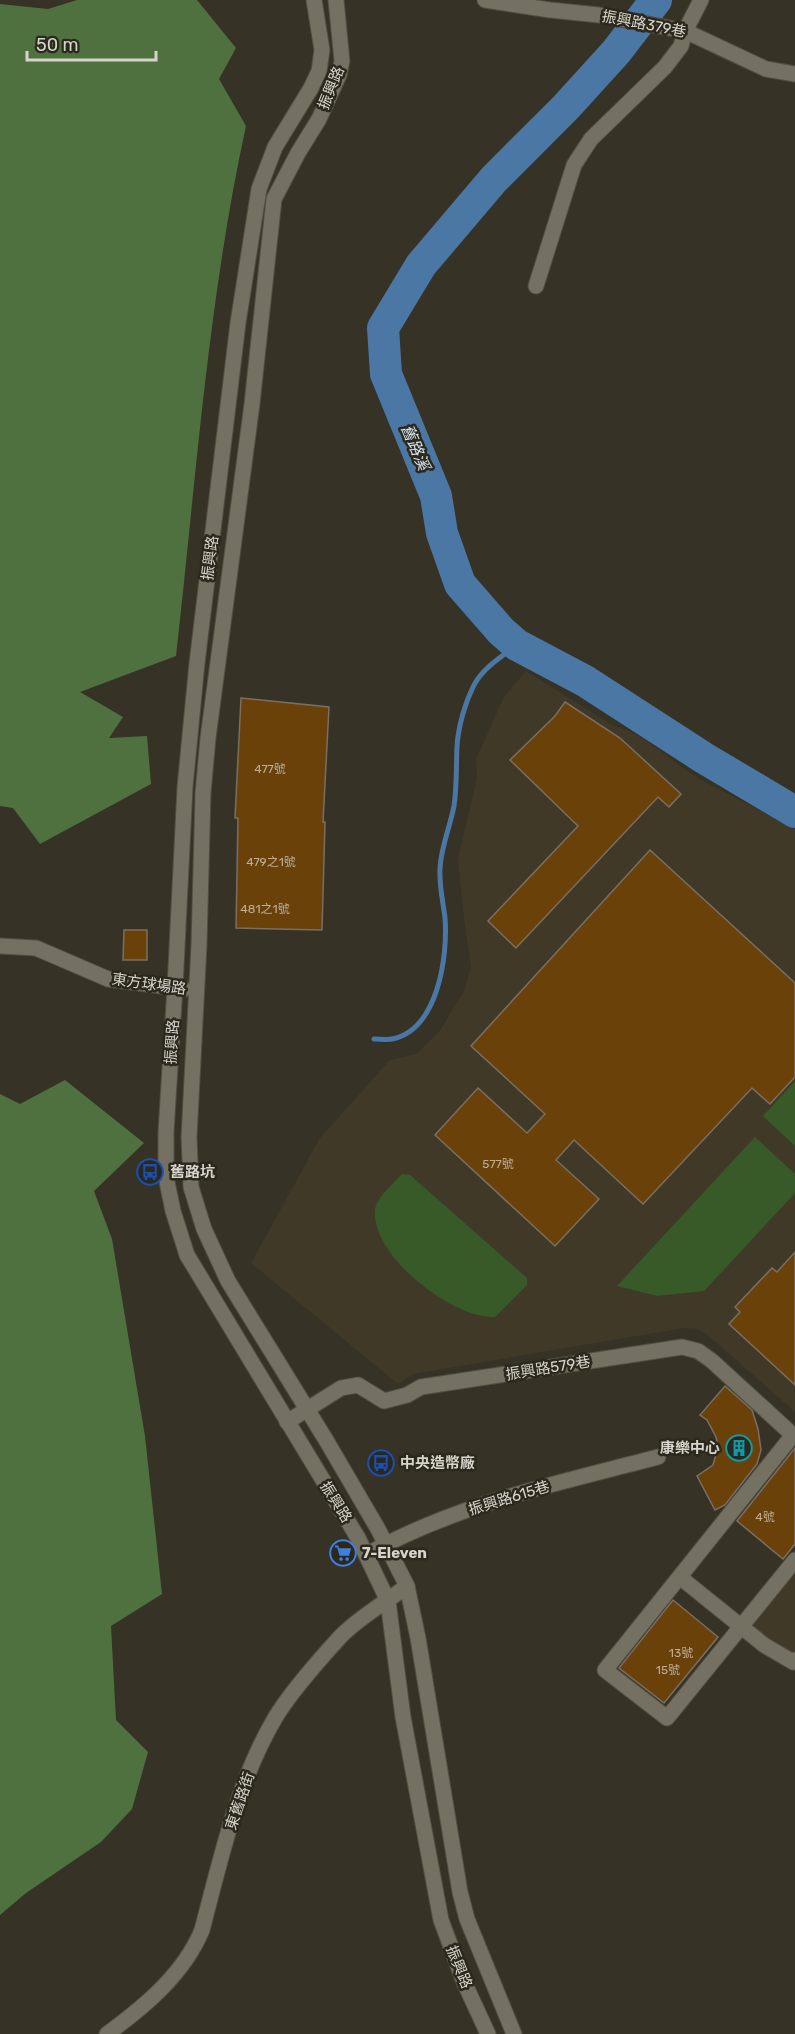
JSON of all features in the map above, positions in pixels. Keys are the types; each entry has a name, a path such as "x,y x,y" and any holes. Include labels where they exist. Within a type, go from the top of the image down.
{"street":[{"name":"振興路","path":"314,0 322,50 320,70 275,147 259,189 247,257 198,651 184,787 175,987 165,1132 166,1177 173,1211 187,1255 358,1538 388,1600 403,1718 441,1920 464,1982 488,2034"},
{"name":"振興路","path":"336,0 342,61 339,75 319,119 274,199 252,404 208,738 203,793 189,1137 191,1187 204,1229 228,1281 308,1409 386,1544 406,1586 418,1638 460,1892 467,1919 514,2034"},
{"name":"振興路379巷","path":"486,0 599,15 686,31 766,69 795,74"},
{"path":"536,286 574,165 591,139 665,67 681,46 701,0"},
{"name":"東方球場路","path":"0,946 36,948 108,979 196,990"},
{"name":"振興路579巷","path":"287,1422 341,1388 358,1385 384,1401 407,1395 421,1387 682,1347 698,1351 712,1361 794,1436 605,1670 667,1718 795,1560"},
{"name":"振興路615巷","path":"366,1555 386,1544 492,1500 658,1457"},
{"path":"681,1578 764,1645 793,1662 795,1660"},
{"name":"東舊路街","path":"107,2034 129,2018 163,1986 186,1962 195,1946 202,1930 241,1793 276,1717 296,1689 341,1636 365,1615 406,1586"}],"shaded area":[{"path":"526,671 614,726 630,731 647,741 694,776 795,829 795,1412 709,1336 698,1329 684,1328 413,1374 398,1384 251,1263 320,1138 390,1060 416,1054 439,1032 464,991 471,967 458,859 477,778 476,759 504,697"},
{"path":"795,1568 795,1652 790,1656 748,1625"}],"green space":[{"path":"77,0 197,0 236,48 219,79 246,126 212,324 176,656 80,692 123,717 109,738 147,736 151,784 40,844 13,808 0,806 0,4 48,9"},
{"path":"65,1080 144,1143 94,1191 112,1239 145,1436 162,1594 111,1626 116,1720 148,1752 132,1809 101,1842 26,1893 0,1915 0,1094 20,1104"},
{"path":"795,1081 795,1146 763,1116"},
{"path":"755,1137 795,1174 795,1193 704,1291 657,1296 617,1286"},
{"path":"402,1174 410,1175 527,1278 527,1285 495,1317 478,1315 458,1308 438,1296 400,1265 386,1246 377,1228 376,1205 382,1195"}],"building":[{"path":"241,698 329,707 323,822 325,822 322,930 236,928 238,818 235,818"},
{"path":"565,702 620,738 681,794 669,807 658,797 516,948 488,921 578,826 510,760 555,716"},
{"path":"650,850 795,983 795,1077 770,1104 752,1088 643,1204 574,1140 556,1160 599,1199 555,1246 435,1135 478,1088 527,1133 545,1114 471,1046"},
{"path":"124,930 147,930 147,960 123,960"},
{"path":"795,1252 795,1385 729,1324 740,1312 735,1307 772,1268 777,1272"},
{"name":"康樂中心","path":"725,1386 752,1410 761,1450 757,1464 725,1505 715,1510 697,1476 713,1465 718,1447 716,1437 707,1420 700,1415"},
{"path":"795,1448 795,1544 783,1559 737,1521"},
{"path":"673,1600 718,1637 664,1703 619,1668"}],"waterway":[{"name":"舊路溪","path":"656,0 616,52 566,107 494,179 421,265 383,328 386,374 436,496 442,533 460,584 501,631 517,645 585,681 704,758 795,812"},
{"path":"374,1039 392,1039 408,1033 420,1022 430,1007 437,989 442,971 445,934 440,868 454,806 460,723 474,685 482,673 517,645"}],"place":[{"name":"舊路坑","path":"150,1172"},
{"name":"康樂中心","path":"739,1448"},
{"name":"中央造幣廠","path":"381,1463"},
{"name":"7-Eleven","path":"343,1553"}]}
